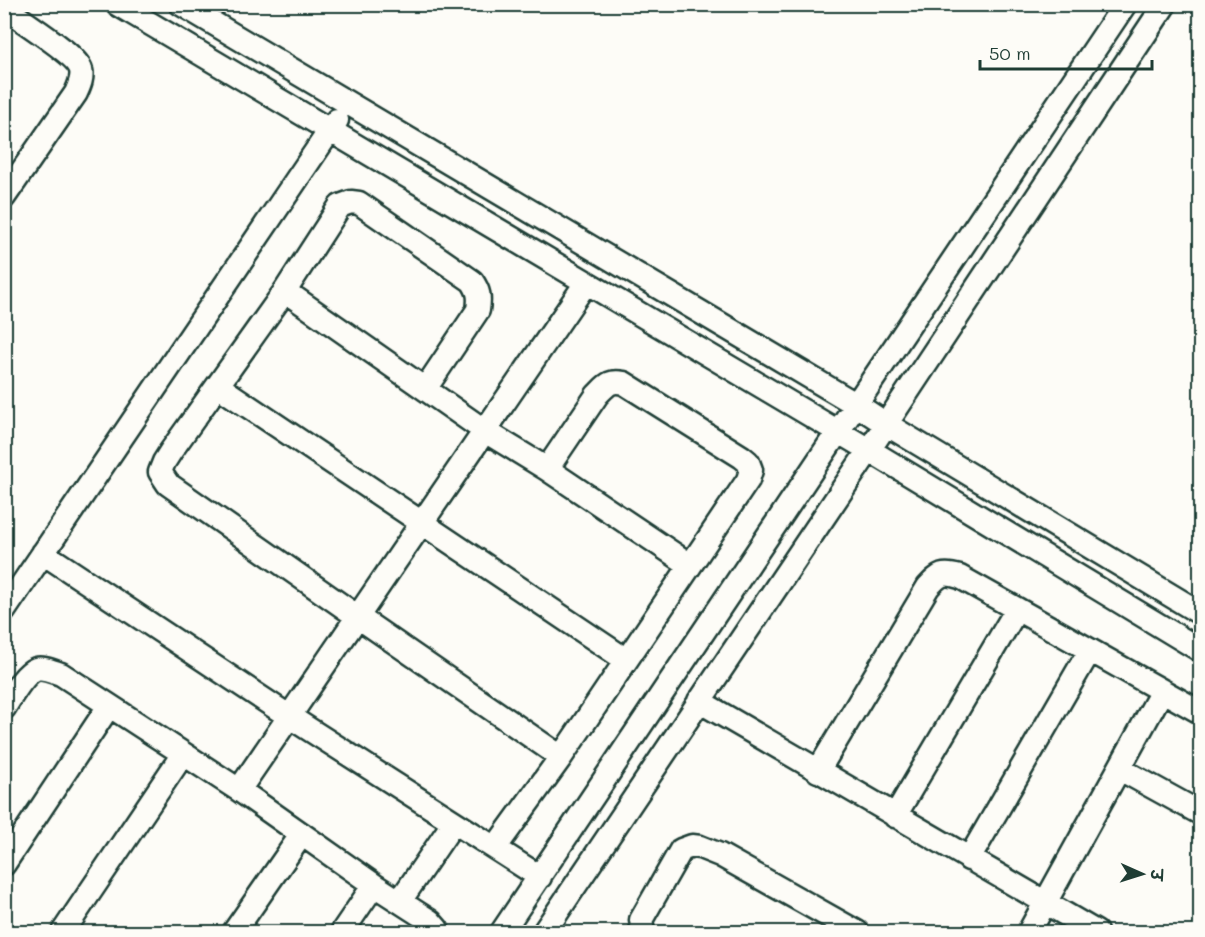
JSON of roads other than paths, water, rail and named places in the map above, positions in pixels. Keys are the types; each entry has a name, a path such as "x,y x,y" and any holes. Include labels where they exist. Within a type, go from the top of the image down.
{"street":[{"path":"117,4 869,450 1200,650"},
{"path":"181,4 857,405 1200,613"},
{"path":"502,933 1125,4"},
{"path":"544,933 1165,4"},
{"path":"4,10 15,15 73,58 81,69 81,81 76,93 4,197"},
{"path":"4,610 347,103"},
{"path":"425,389 478,310 479,291 472,281 359,203 351,202 340,206 285,291 164,462 160,472 168,484 561,757"},
{"path":"239,790 586,283"},
{"path":"285,291 485,431 690,565"},
{"path":"495,848 561,757 748,480 751,470 748,462 742,457 624,383 614,381 597,395 547,470"},
{"path":"218,386 626,660"},
{"path":"43,553 290,717 540,877"},
{"path":"818,771 928,587 938,576 947,573 960,577 1200,712"},
{"path":"895,816 1017,609"},
{"path":"969,859 1090,650"},
{"path":"4,708 27,675 37,669 50,670 61,675 239,790 374,885 430,921 437,929 437,933"},
{"path":"1029,933 1162,691"},
{"path":"699,701 1096,933"},
{"path":"4,864 109,706"},
{"path":"63,933 183,754"},
{"path":"1120,769 1200,813"},
{"path":"400,901 454,822"},
{"path":"234,933 302,834"},
{"path":"643,933 641,920 647,908 681,850 692,846 720,855 857,933"},
{"path":"342,933 374,885"}]}
